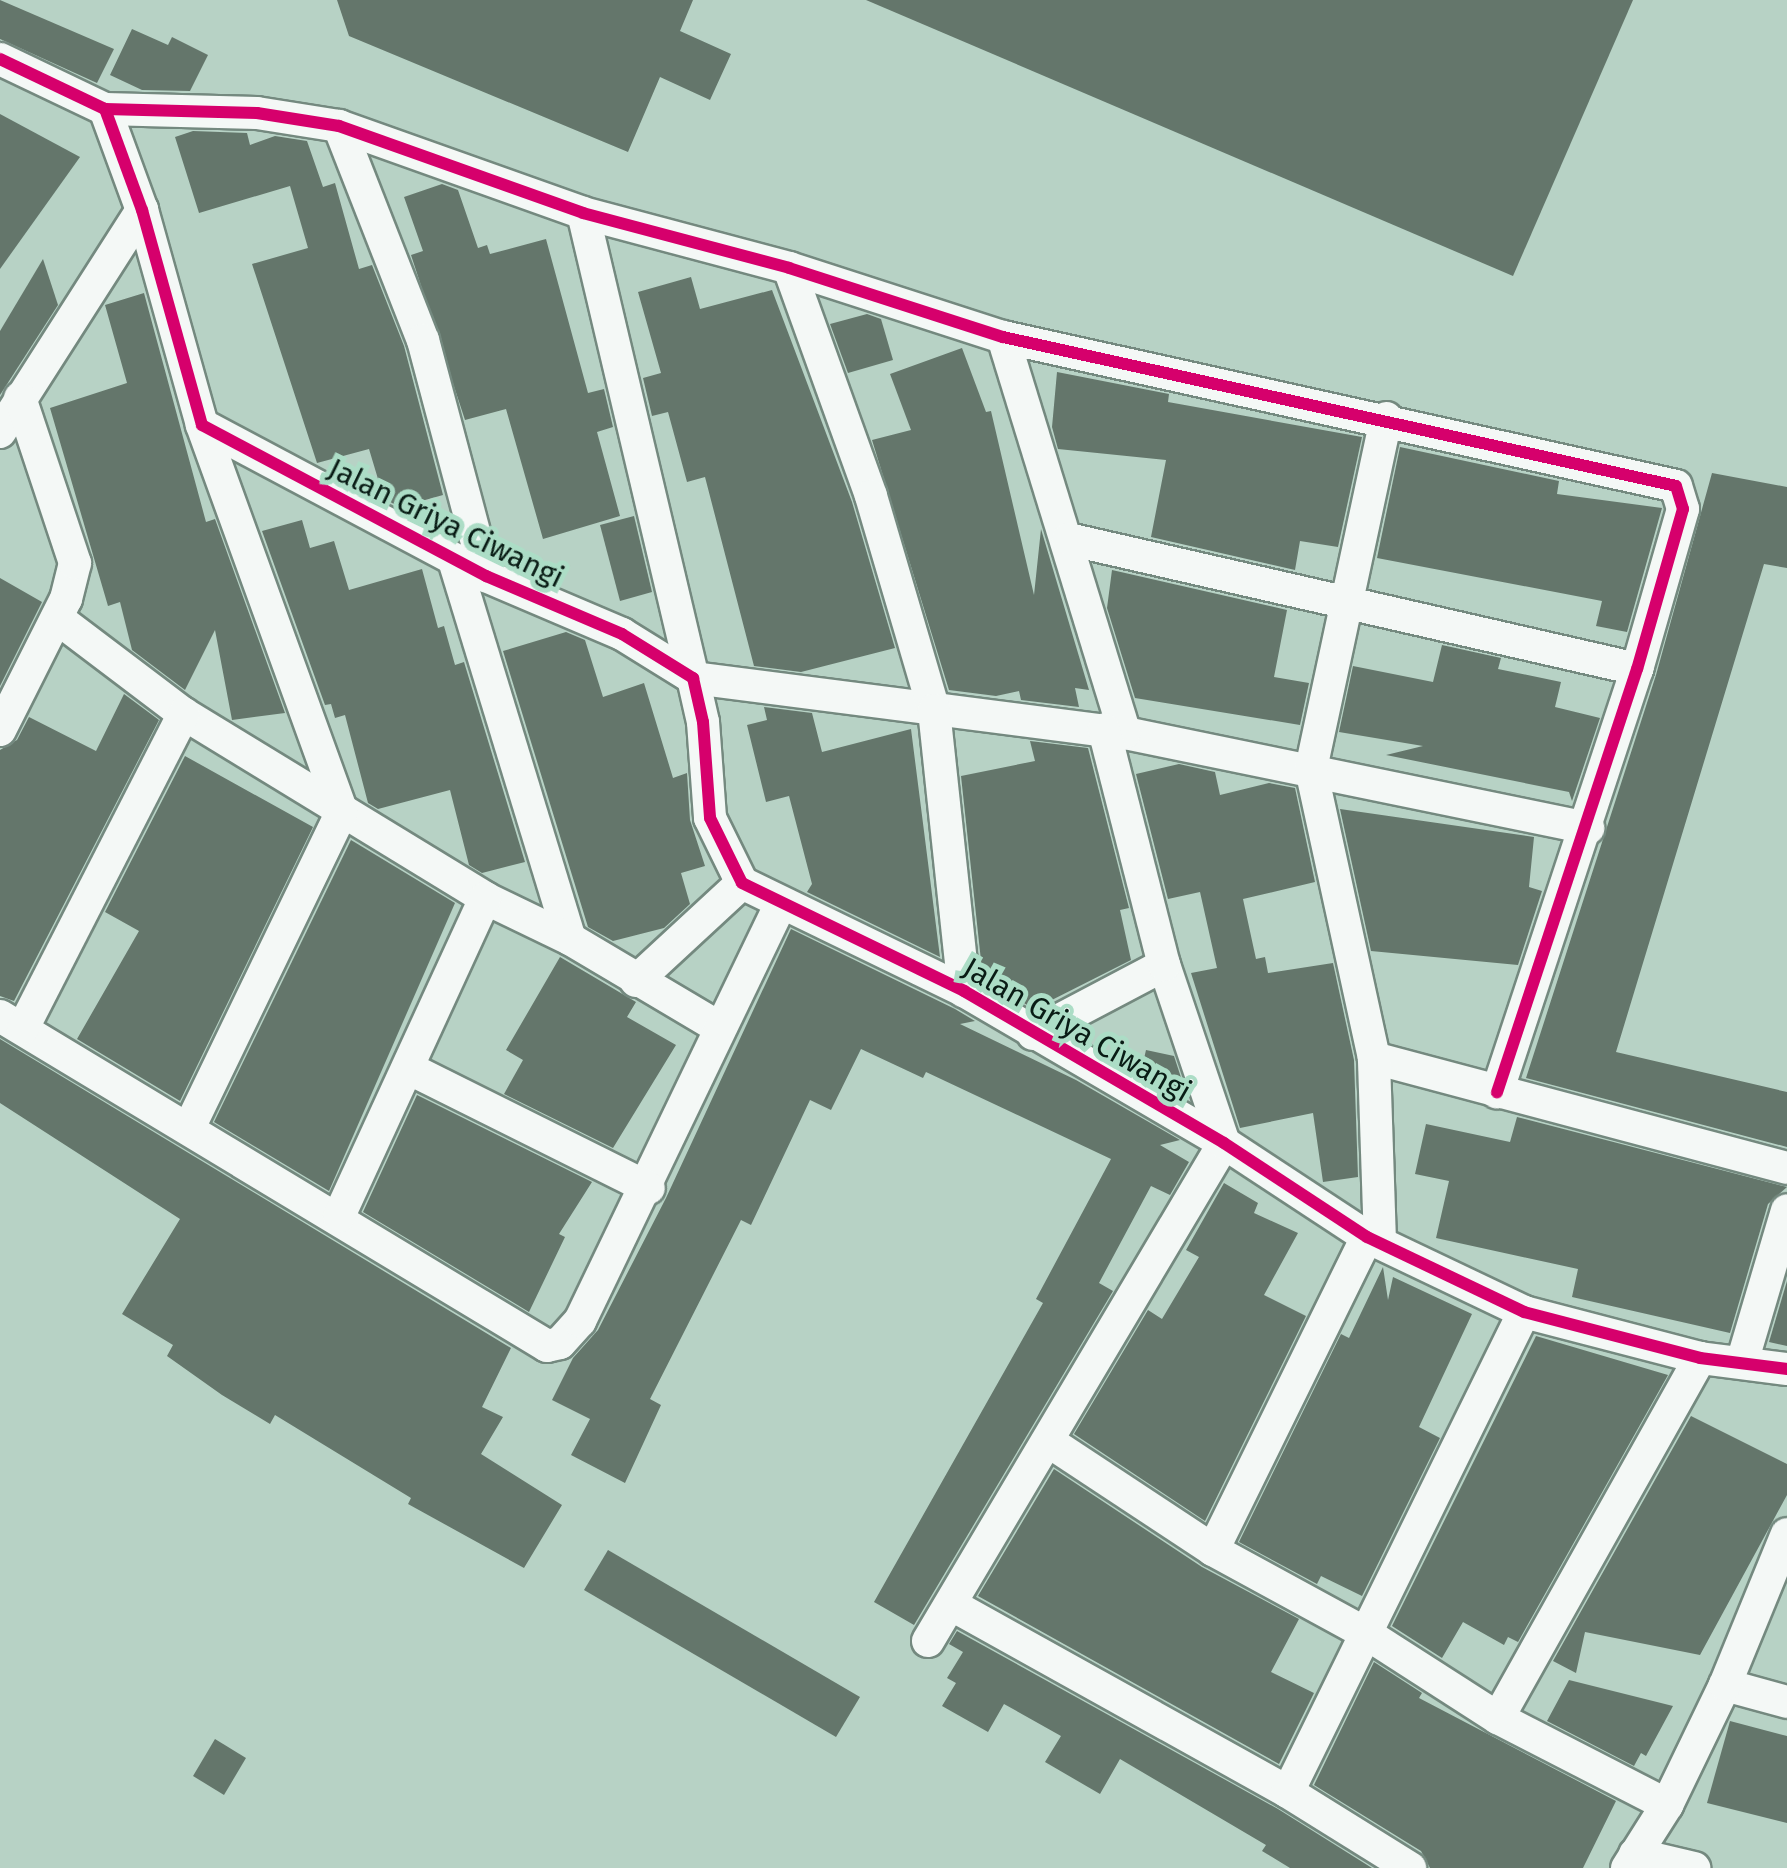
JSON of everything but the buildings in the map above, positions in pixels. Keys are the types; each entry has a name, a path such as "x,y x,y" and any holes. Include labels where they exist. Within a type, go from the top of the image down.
{"street":[{"path":"0,59 105,109 257,113 339,126 584,213 789,268 1003,337 1386,418 1676,486 1682,509 1637,669 1588,828 1497,1092"},
{"path":"105,109 142,210 202,426 342,812 189,1128"},
{"path":"339,126 423,340 486,576"},
{"path":"0,432 142,210"},
{"path":"584,213 703,722 710,818 742,883 636,981"},
{"path":"789,268 871,496 934,710 964,991"},
{"path":"928,1642 1224,1144 1164,965 1115,732 1068,538 1003,337"},
{"path":"0,730 58,618 75,563 20,398"},
{"path":"1213,1550 1373,1240 1374,1058 1312,769 1386,418"},
{"name":"Jalan Griya Ciwangi","path":"202,426 486,576 622,634 692,678"},
{"path":"1068,538 1637,669"},
{"path":"454,560 570,939"},
{"path":"58,618 184,714 486,898 570,939 718,1028"},
{"path":"692,678 1115,732 1588,828"},
{"path":"184,714 11,1022 548,1346 560,1343 580,1321 648,1188 718,1028 780,906"},
{"name":"Jalan Griya Ciwangi","path":"742,883 780,906 964,991 1224,1144 1373,1240 1524,1312 1700,1358 1743,1359 1787,1369"},
{"path":"338,1216 486,898"},
{"path":"1034,1034 1164,965"},
{"path":"1374,1058 1787,1168"},
{"path":"408,1068 648,1188"},
{"path":"1743,1359 1787,1210"},
{"path":"1288,1792 1524,1312"},
{"path":"1498,1718 1700,1358"},
{"path":"1048,1441 1213,1550 1366,1634 1498,1718 1667,1805"},
{"path":"1694,1868 1631,1861 1667,1805 1726,1685 1787,1534"},
{"path":"952,1604 1288,1792 1410,1868"},
{"path":"1726,1685 1787,1702"}],"cycle path":[{"path":"0,59 105,109 142,210 202,425 486,576 622,634 693,678 703,722 710,818 742,883 964,991 1224,1143 1367,1237 1524,1312 1700,1358 1787,1369"},
{"path":"105,109 257,113 339,126 583,213 789,268 1003,337 1676,486 1683,509 1637,669 1497,1092"}]}
